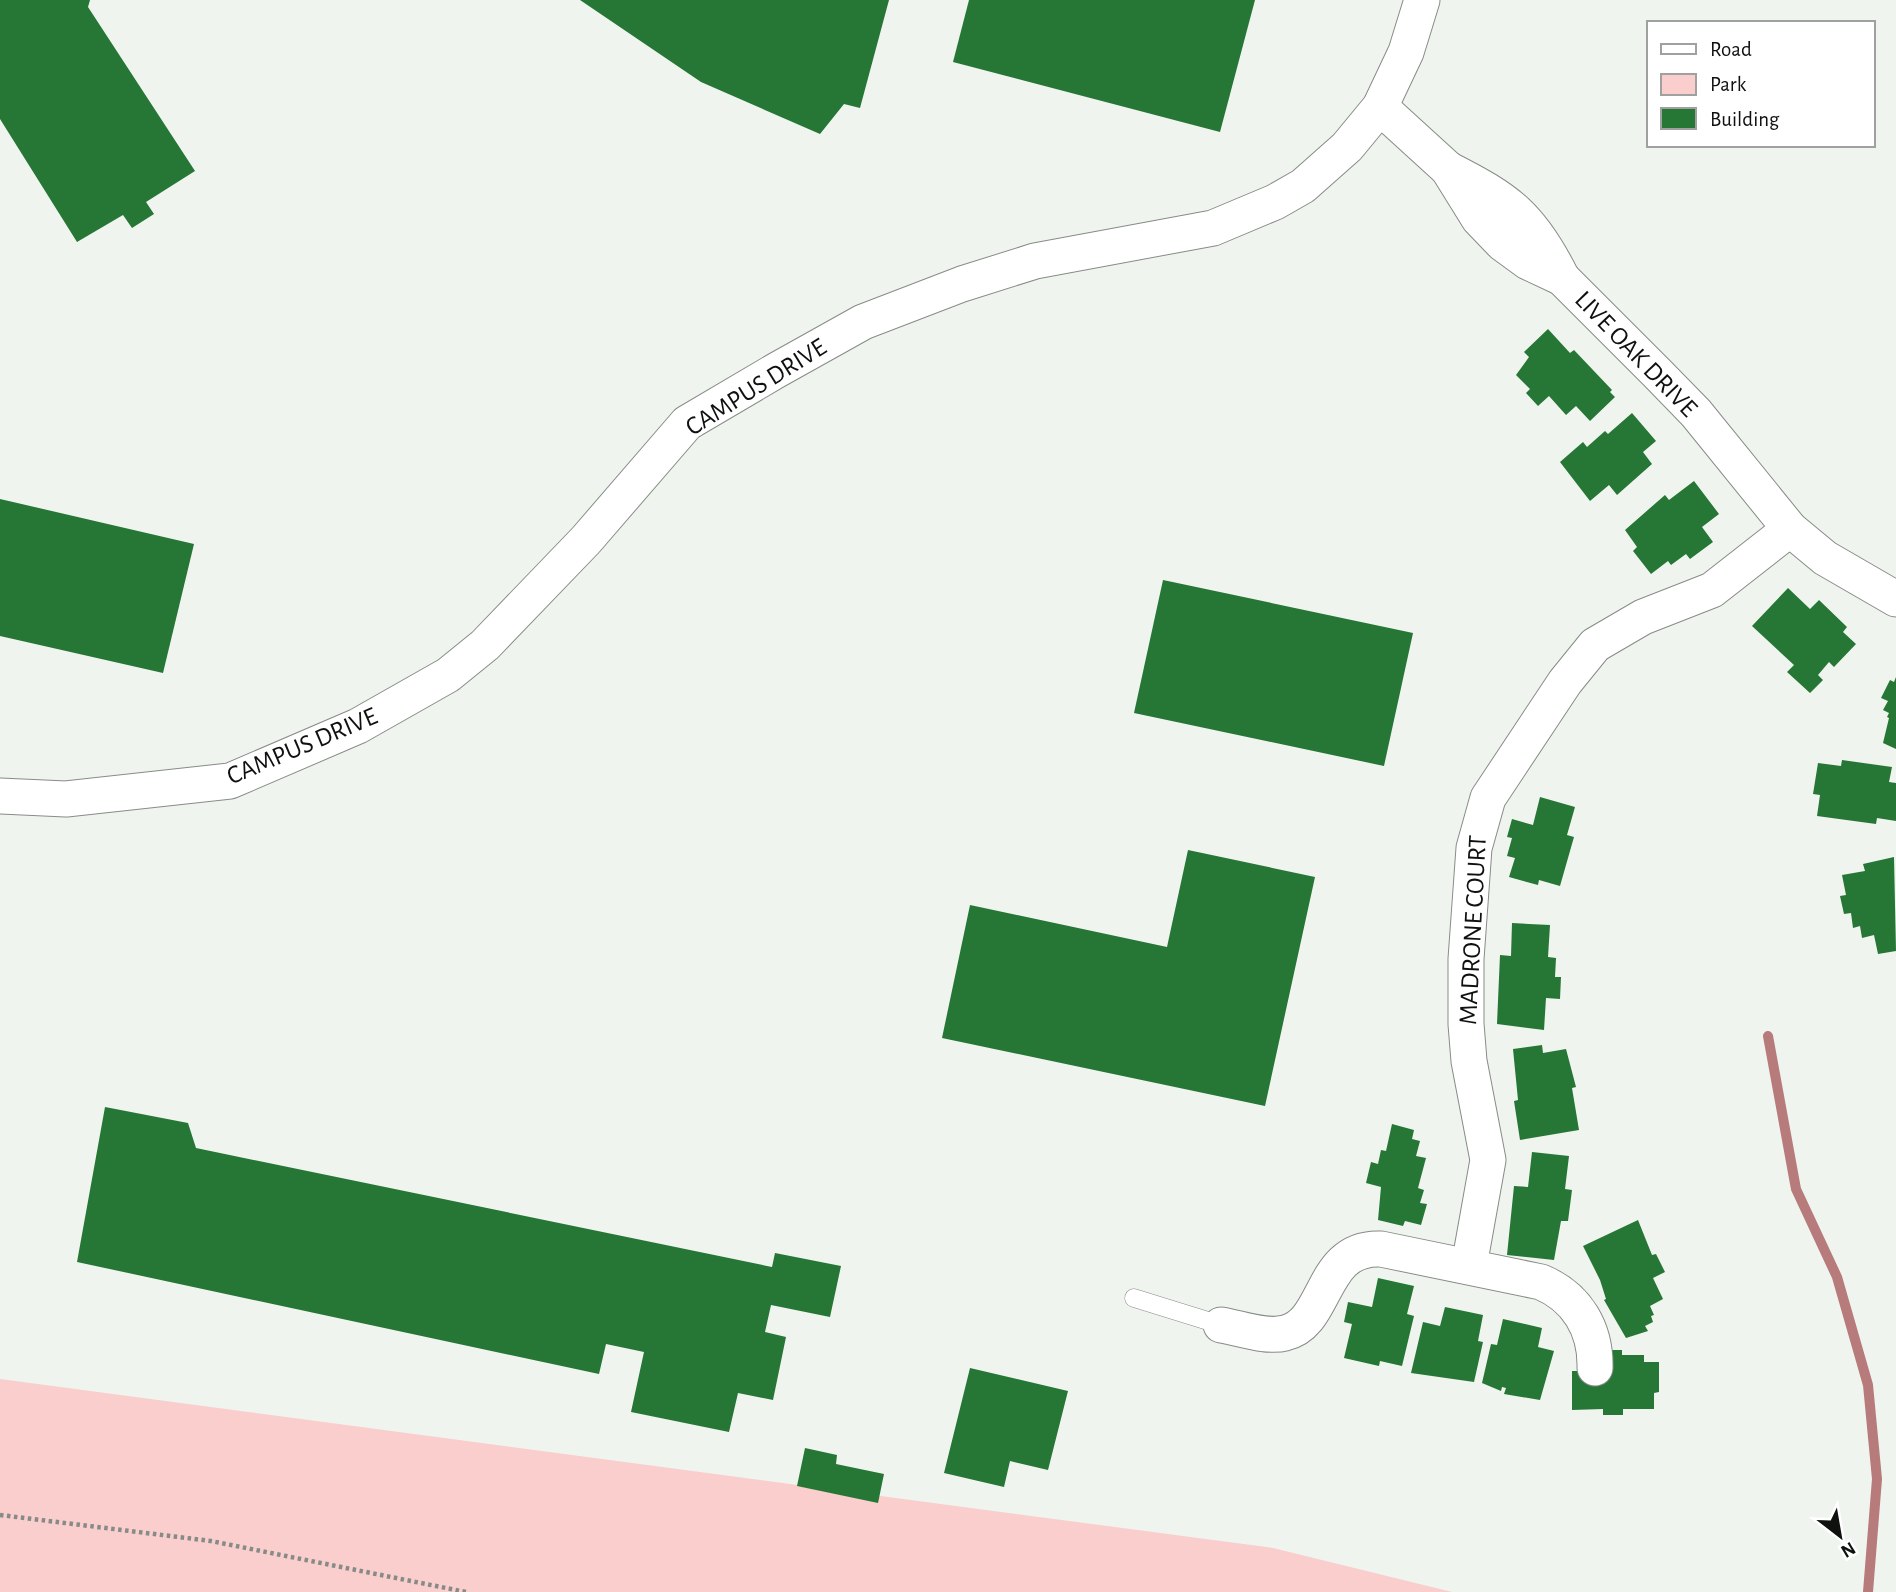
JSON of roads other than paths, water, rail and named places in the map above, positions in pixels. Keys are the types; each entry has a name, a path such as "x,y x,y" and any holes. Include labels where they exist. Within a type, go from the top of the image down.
{"street":[{"name":"CAMPUS DRIVE","path":"0,796 66,799 230,781 358,726 448,675 485,645 586,540 687,423 863,322 962,284 1035,261 1187,235 1242,218 1275,202 1318,175 1347,147 1380,107 1406,52 1422,0"},
{"name":"LIVE OAK DRIVE","path":"1380,107 1448,169 1489,190 1520,212 1539,237 1562,278 1696,413 1790,529 1825,558 1896,599"},
{"name":"MADRONE COURT","path":"1469,1266 1488,1160 1486,1134 1469,1061 1466,959 1474,848 1488,798 1565,681 1595,645 1643,617 1712,590 1790,529"},
{"path":"1221,1325 1275,1335 1291,1331 1306,1319 1334,1271 1367,1249 1381,1249 1541,1282 1564,1294 1589,1329 1595,1349 1595,1367"}],"lane":[{"path":"1134,1298 1221,1325"}],"waterway":[{"path":"1768,1036 1796,1189 1837,1277 1868,1385 1877,1479 1868,1592"}]}
